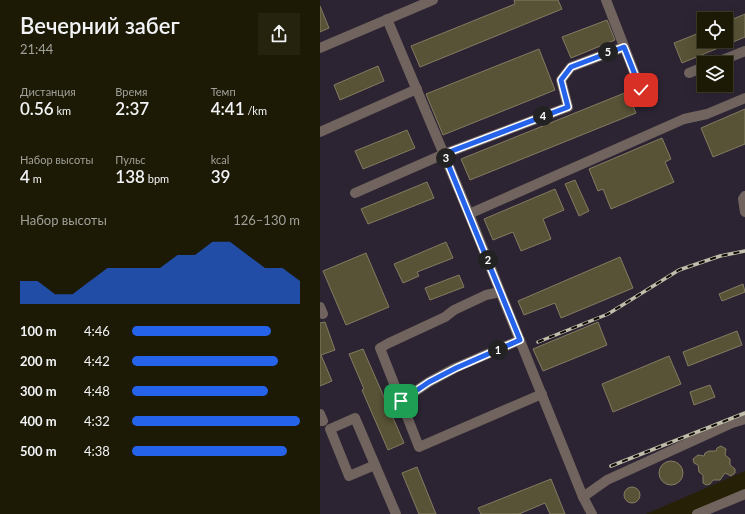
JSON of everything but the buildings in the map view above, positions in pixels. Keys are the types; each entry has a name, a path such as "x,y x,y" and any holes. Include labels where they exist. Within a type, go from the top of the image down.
{"street":[{"path":"320,48 433,0"},
{"path":"606,0 641,90"},
{"path":"387,19 469,214 583,497 592,514"},
{"path":"355,193 444,154 568,107 561,80 571,67 624,47"},
{"path":"732,56 745,51"},
{"path":"690,73 697,70"},
{"path":"321,128 417,89"},
{"path":"469,214 684,119 707,114 745,98"},
{"path":"745,196 742,199 745,212"},
{"path":"500,292 486,295 454,310 445,317 380,348 419,447 542,394"},
{"path":"401,401 435,378 520,340"},
{"path":"375,465 349,476 323,421 355,418 396,514"},
{"path":"583,497 607,480 732,423 745,419"},
{"path":"697,514 745,494"}],"shaded area":[{"path":"320,0 745,0 745,471 646,514 320,514"},
{"path":"745,497 745,514 706,514"}],"railway":[{"path":"538,342 608,314 679,270 720,256 745,251"},
{"path":"611,466 745,413"}],"route":[{"path":"401,401 429,382 456,368 520,340 444,154 568,107 561,80 571,67 624,47 641,90"}]}
